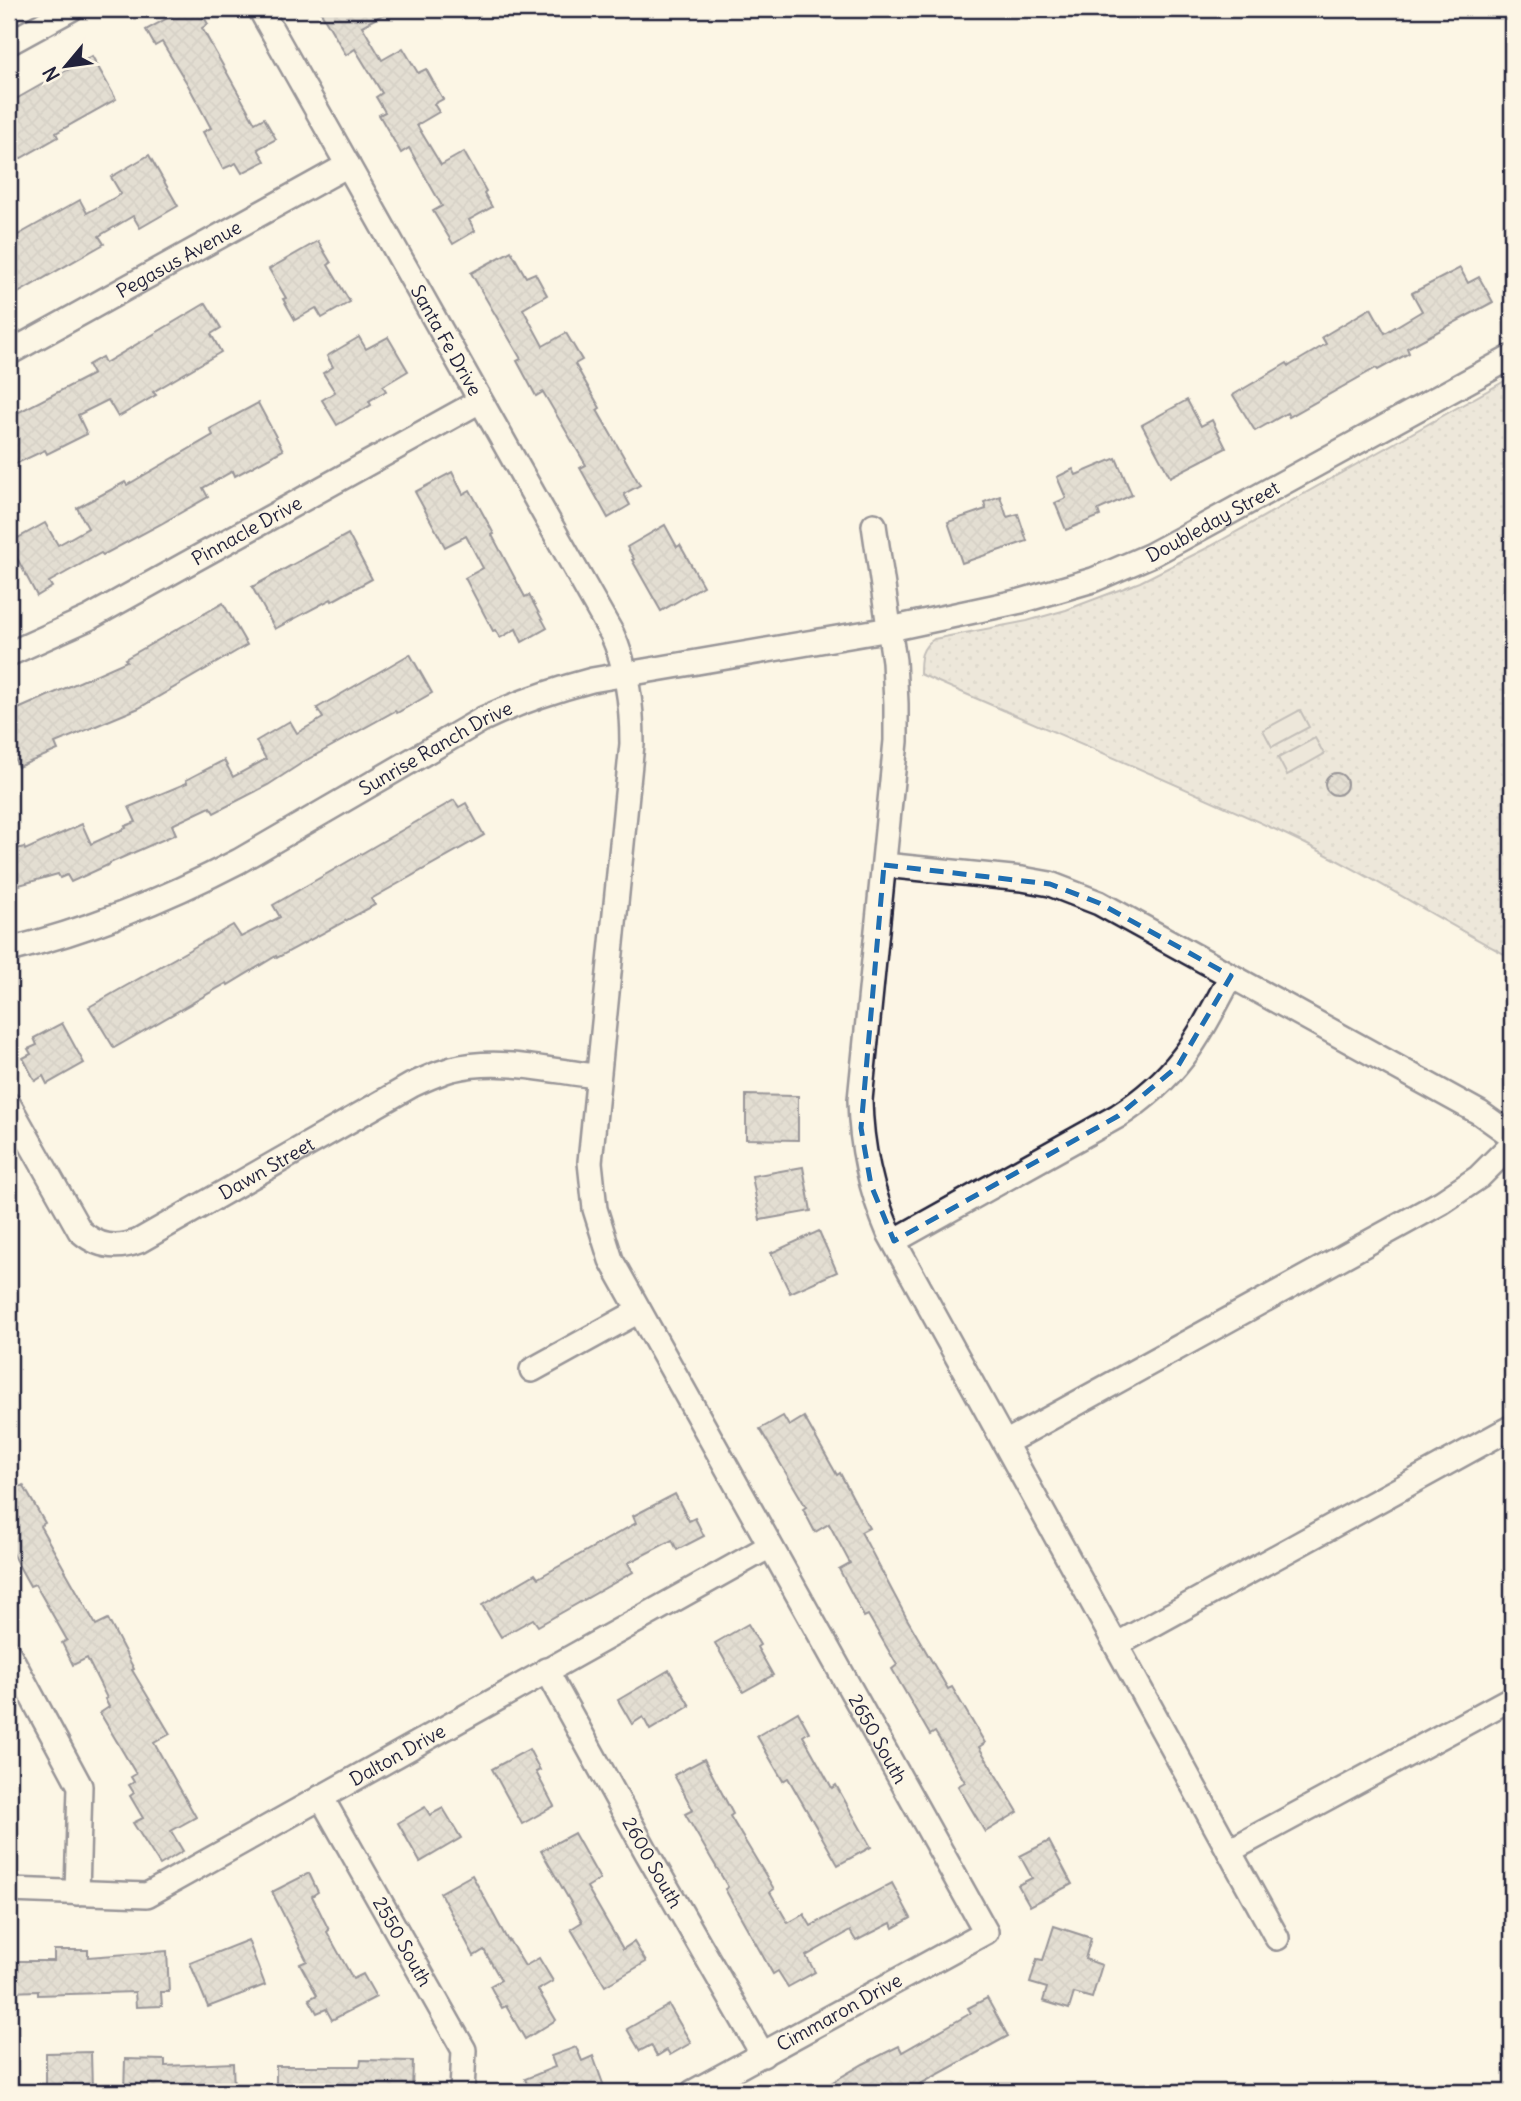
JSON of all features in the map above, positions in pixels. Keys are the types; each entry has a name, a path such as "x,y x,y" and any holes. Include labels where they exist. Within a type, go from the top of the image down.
{"street":[{"path":"9,43 71,9"},
{"name":"Santa Fe Drive","path":"260,9 618,648 626,674 632,744 597,1076"},
{"name":"Pegasus Avenue","path":"9,353 348,165"},
{"name":"Doubleday Street","path":"890,629 1021,601 1069,588 1122,568 1179,541 1512,357"},
{"name":"Pinnacle Drive","path":"9,654 89,618 480,401"},
{"path":"874,525 895,674 896,729 860,1109 864,1157 871,1185 894,1241 1277,1938"},
{"name":"Sunrise Ranch Drive","path":"9,950 114,918 199,882 517,702 554,690 626,674 890,629"},
{"path":"884,865 1022,878 1050,884 1098,903 1480,1113 1512,1136"},
{"path":"894,1241 1118,1116 1150,1093 1178,1066 1231,976"},
{"name":"Dawn Street","path":"9,1105 80,1231 97,1243 118,1247 139,1241 432,1076 476,1065 499,1065 597,1076"},
{"name":"2650 South","path":"597,1076 590,1162 595,1209 611,1259 986,1932"},
{"path":"1005,1443 1442,1202 1479,1177 1512,1144"},
{"path":"532,1370 639,1311"},
{"path":"1116,1645 1512,1427"},
{"name":"Dalton Drive","path":"9,1890 147,1895 770,1546"},
{"path":"9,1654 80,1786 77,1893"},
{"name":"2600 South","path":"546,1670 647,1853 763,2054"},
{"path":"1229,1851 1512,1698"},
{"name":"2550 South","path":"321,1797 464,2050 462,2092"},
{"name":"Cimmaron Drive","path":"692,2092 986,1932"}],"highlighted area":[{"path":"884,865 1050,884 1099,903 1231,976 1178,1066 1118,1116 894,1241 871,1185 861,1128"}],"shaded area":[{"path":"1512,377 1512,958 1289,836 920,674 923,650 934,639 1027,621 1066,610 1140,582 1211,546"},
{"path":"1300,710 1309,727 1272,747 1263,730"},
{"path":"1315,738 1324,754 1287,775 1278,758"}],"building":[{"path":"169,9 199,9 208,24 202,28 255,123 264,118 276,139 258,149 265,161 242,173 236,163 223,169 203,132 211,128 188,85 162,42 155,46 146,30 173,15"},
{"path":"319,9 393,9 362,26 382,60 403,48 418,73 426,69 443,99 434,104 439,112 417,125 441,165 464,152 486,191 484,193 492,207 469,220 475,231 453,244 433,211 442,206 409,148 401,153 379,115 385,112 376,97 382,93 355,49 346,55"},
{"path":"92,56 116,99 56,133 58,137 9,165 9,103"},
{"path":"149,155 178,206 140,228 133,216 99,236 104,244 9,298 9,240 80,200 87,213 121,194 111,177"},
{"path":"318,241 331,263 328,265 350,302 322,318 316,308 295,320 269,269"},
{"path":"511,251 526,277 535,273 547,295 523,309 543,346 566,333 582,360 575,364 600,408 597,410 640,485 624,494 630,505 608,518 580,468 586,465 543,392 536,396 517,361 521,359 471,273"},
{"path":"1460,268 1468,283 1479,277 1493,302 1407,348 1409,353 1378,370 1376,368 1289,417 1287,413 1255,431 1233,395 1326,344 1322,337 1371,308 1385,333 1422,311 1412,293"},
{"path":"206,303 221,328 211,334 221,352 153,392 156,395 118,417 108,400 78,415 87,434 47,454 45,450 9,467 9,417 93,374 88,365 102,357 105,363"},
{"path":"359,337 366,349 388,337 408,371 383,386 386,391 369,401 371,405 337,425 322,400 335,392 323,373 333,367 327,356"},
{"path":"1187,400 1201,426 1212,420 1226,448 1170,477 1142,425"},
{"path":"258,403 283,450 235,476 233,471 203,488 208,497 49,582 52,587 37,596 9,543 45,523 58,545 88,528 77,508 125,482 127,485 213,435 210,429"},
{"path":"1116,458 1132,495 1098,510 1100,516 1066,530 1055,503 1066,498 1057,477 1073,469 1076,475"},
{"path":"452,472 463,494 470,490 525,597 529,595 547,628 522,642 516,629 500,638 495,630 493,631 465,578 483,568 466,536 445,547 415,492"},
{"path":"1000,496 1007,517 1018,514 1027,541 962,563 948,522 986,509 984,502"},
{"path":"665,525 677,547 680,545 703,586 661,611 627,547"},
{"path":"348,534 372,579 275,629 252,587"},
{"path":"223,603 247,645 139,708 55,743 58,750 18,767 9,746 9,713 127,661 125,659"},
{"path":"410,654 432,693 214,813 210,807 172,825 176,834 71,882 67,875 60,878 58,874 9,888 9,851 24,847 25,850 82,824 91,844 136,822 129,807 187,783 186,780 224,760 233,777 266,759 256,741 290,721 297,733 323,718 317,708"},
{"path":"1336,773 1344,776 1347,784 1344,792 1336,795 1328,792 1325,784 1328,776"},
{"path":"454,800 459,807 466,803 484,835 371,899 375,905 277,958 276,956 114,1048 89,1007 233,925 241,937 280,917 273,905"},
{"path":"62,1023 84,1063 47,1084 43,1076 35,1081 23,1058 31,1054 28,1049 37,1045 34,1038"},
{"path":"746,1095 798,1096 798,1140 746,1139"},
{"path":"803,1167 811,1211 760,1220 752,1176"},
{"path":"819,1231 837,1272 790,1293 771,1253"},
{"path":"783,1416 789,1426 804,1417 837,1475 840,1473 869,1528 861,1532 906,1617 948,1689 952,1687 985,1743 979,1747 1018,1812 985,1832 958,1786 965,1782 935,1732 930,1735 892,1669 897,1665 868,1615 864,1617 839,1569 850,1563 829,1524 815,1532 803,1509 806,1507 760,1429"},
{"path":"23,1485 45,1523 40,1526 96,1625 108,1619 134,1669 132,1670 170,1734 154,1743 196,1817 171,1831 183,1851 160,1865 133,1823 143,1818 130,1796 134,1793 129,1785 134,1782 131,1777 136,1774 100,1713 109,1707 105,1699 107,1698 87,1658 73,1665 62,1643 67,1640 35,1584 30,1586 9,1548 9,1493"},
{"path":"675,1494 689,1521 695,1518 704,1536 677,1550 672,1540 628,1563 633,1572 538,1626 533,1619 501,1637 482,1605 535,1574 538,1578 636,1523 633,1516"},
{"path":"748,1624 773,1675 743,1692 715,1643"},
{"path":"669,1670 690,1706 650,1730 643,1717 632,1724 618,1700"},
{"path":"798,1712 809,1732 803,1736 832,1788 836,1785 871,1847 838,1865 788,1778 783,1781 757,1736"},
{"path":"529,1749 540,1770 536,1772 554,1806 522,1824 492,1769"},
{"path":"704,1759 733,1814 730,1816 774,1889 770,1892 788,1923 804,1914 811,1926 892,1883 911,1918 893,1928 891,1923 856,1941 850,1931 806,1956 815,1972 788,1987 778,1971 773,1974 725,1889 728,1887 685,1814 693,1810 674,1775"},
{"path":"425,1807 430,1815 443,1808 461,1838 420,1862 398,1823"},
{"path":"574,1833 600,1879 587,1887 623,1949 634,1942 646,1962 605,1986 571,1929 582,1922 541,1851"},
{"path":"1049,1841 1072,1884 1030,1906 1018,1885 1032,1878 1020,1856"},
{"path":"309,1873 318,1892 312,1896 329,1930 327,1932 353,1979 363,1974 376,1997 332,2020 326,2009 317,2013 309,1999 317,1995 300,1964 307,1961 272,1892"},
{"path":"472,1875 508,1941 525,1966 539,1958 553,1981 538,1990 556,2020 525,2039 506,2006 502,2008 490,1986 501,1980 484,1950 474,1956 440,1893"},
{"path":"1054,1926 1091,1938 1085,1959 1102,1965 1092,1998 1074,1993 1069,2009 1043,2001 1047,1988 1030,1983 1037,1959 1043,1960"},
{"path":"248,1940 265,1985 208,2007 190,1963"},
{"path":"54,1950 88,1950 88,1957 167,1951 169,1992 161,1992 162,2006 136,2007 135,1992 38,1995 38,1991 9,1992 9,1961 54,1961"},
{"path":"987,1998 1008,2036 906,2092 816,2092 899,2046 902,2052 971,2013 968,2008"},
{"path":"669,2005 691,2043 670,2055 667,2050 657,2056 651,2045 640,2051 627,2029"},
{"path":"576,2047 582,2061 593,2056 606,2092 530,2092 525,2079 555,2067 551,2056"},
{"path":"91,2052 92,2089 46,2089 46,2053"},
{"path":"125,2059 165,2060 165,2066 233,2063 234,2092 124,2092"},
{"path":"361,2060 413,2061 412,2092 276,2092 276,2066 360,2066"}]}
